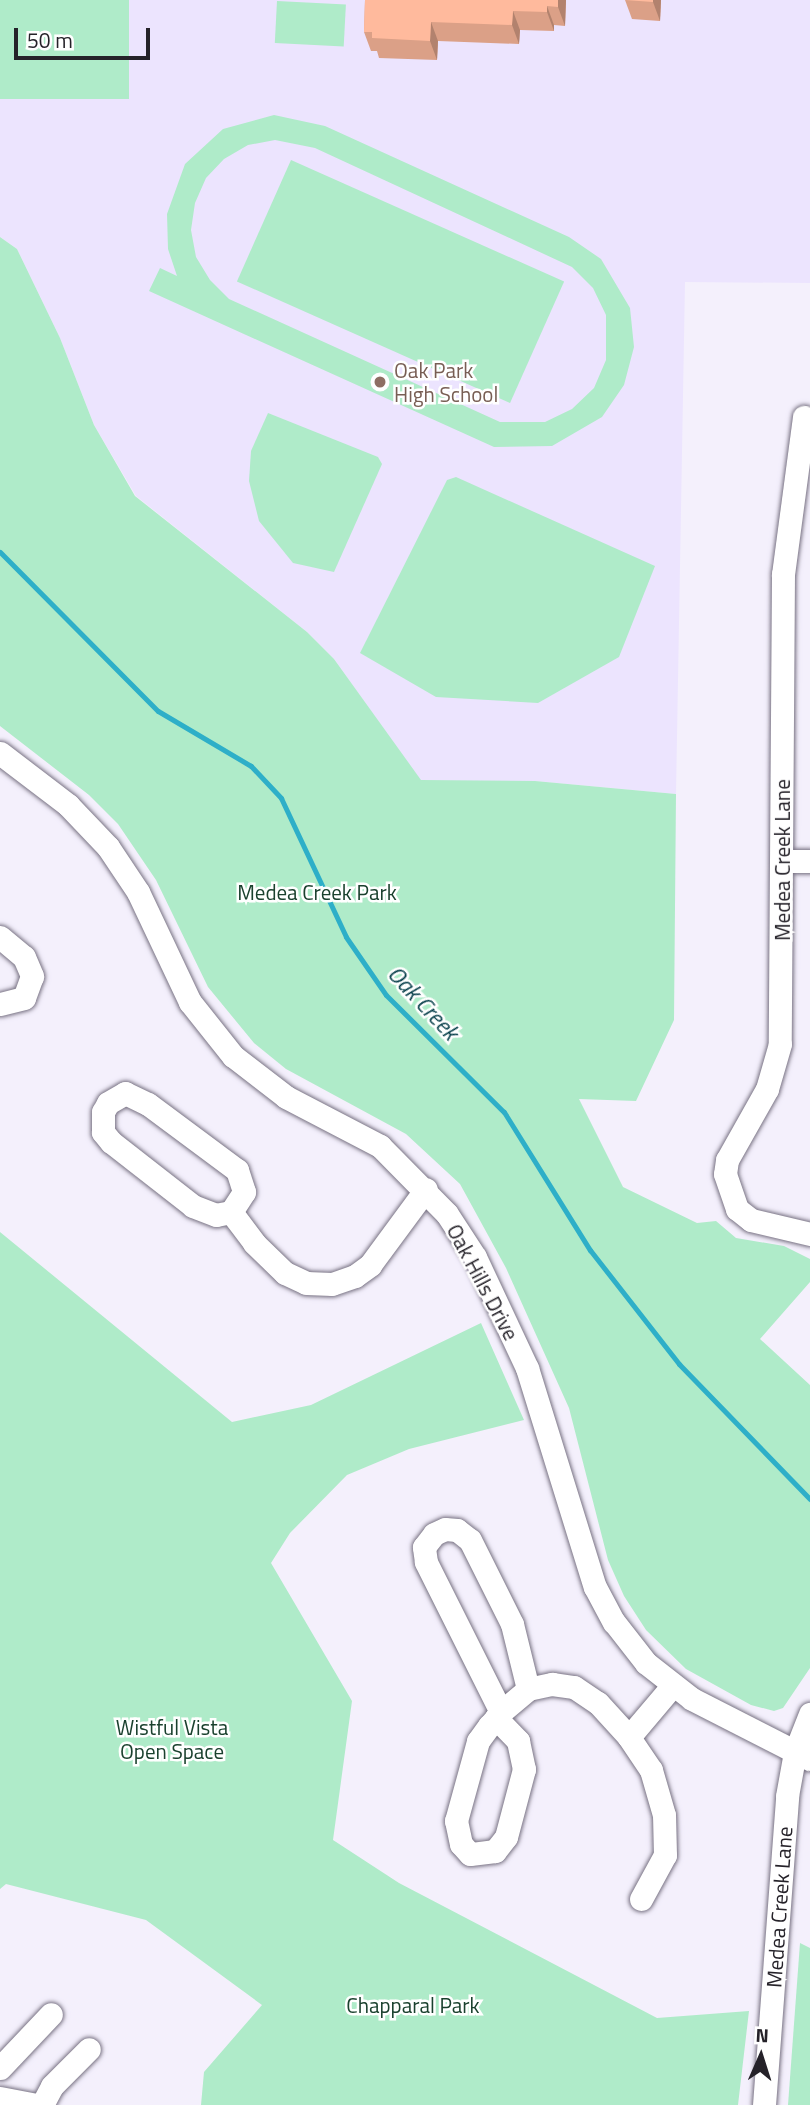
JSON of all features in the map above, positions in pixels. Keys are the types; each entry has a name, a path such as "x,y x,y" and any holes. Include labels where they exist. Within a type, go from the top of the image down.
{"street":[{"name":"Medea Creek Lane","path":"804,417 783,574 780,1044 767,1089 727,1160 725,1174 737,1209 751,1220 810,1234"},
{"name":"Oak Hills Drive","path":"0,753 68,805 108,847 138,892 190,1002 233,1056 286,1097 380,1146 426,1189 475,1257 527,1368 596,1587 614,1622 646,1663 673,1685 802,1756"},
{"path":"781,861 810,861"},
{"path":"0,937 24,957 32,976 24,998 0,1004"},
{"path":"125,1093 148,1104 237,1170 244,1192 232,1212 216,1216 193,1206 111,1142 101,1123 108,1103 125,1093"},
{"path":"232,1212 254,1243 285,1273 306,1283 332,1284 355,1276 370,1265 426,1189"},
{"path":"528,1689 512,1624 470,1540 457,1530 434,1534 424,1547 425,1562 498,1715 518,1741 524,1769 506,1837 495,1851 470,1854 461,1844 456,1821 478,1741 498,1715 528,1689 552,1684 574,1687 598,1703 629,1737 651,1770 664,1815 665,1855 641,1899"},
{"path":"629,1737 673,1685"},
{"name":"Medea Creek Lane","path":"764,2105 787,1796 802,1756 810,1714"},
{"path":"0,2068 51,2014"},
{"path":"42,2105 52,2086 89,2049"},
{"path":"0,2098 35,2105"}],"shaded area":[{"name":"Oak Park High School","path":"0,0 810,0 810,283 685,282 676,794 535,781 421,781 334,659 307,632 136,496 94,425 60,338 17,249 0,237"}],"green space":[{"path":"0,0 129,0 129,99 0,99"},
{"path":"277,1 346,5 344,47 275,43"},
{"path":"274,115 325,126 569,237 601,259 630,308 634,347 624,385 602,417 552,446 494,447 149,291 160,268 177,276 168,249 167,214 185,164 223,129","holes":["275,140 315,148 572,267 593,288 606,315 606,360 594,388 572,409 545,422 500,422 229,299 210,280 196,257 191,230 195,203 206,178 224,159 248,145"]},
{"path":"291,160 564,282 510,403 237,282"},
{"name":"Medea Creek Park","path":"0,237 17,249 60,338 94,425 135,496 307,632 334,659 421,780 535,781 676,794 674,1020 636,1101 579,1099 623,1187 697,1223 716,1221 736,1238 784,1246 810,1259 810,1282 760,1339 810,1385 810,1668 783,1708 774,1711 751,1705 686,1669 646,1630 624,1596 608,1560 569,1408 506,1268 460,1184 406,1134 286,1069 254,1043 208,987 156,880 118,824 89,795 0,726"},
{"path":"268,413 378,457 382,464 334,572 293,563 259,521 249,481 251,451"},
{"path":"456,477 655,566 619,657 538,703 436,697 360,653 447,480"},
{"name":"Wistful Vista Open Space","path":"0,1232 232,1422 311,1405 481,1323 524,1420 409,1449 347,1475 290,1533 271,1563 352,1701 333,1840 399,1883 657,2018 749,2011 738,2105 201,2105 204,2072 262,2005 146,1920 6,1884 0,1889"},
{"path":"800,1943 810,1948 810,2105 788,2105"}],"building":[{"path":"365,0 558,0 558,7 547,6 547,12 513,11 512,25 431,22 430,41 372,38 372,32 364,32"}],"waterway":[{"name":"Oak Creek","path":"0,552 158,711 251,766 281,798 346,937 386,995 504,1112 590,1250 679,1364 810,1499"}],"place":[{"name":"Oak Park High School","path":"380,382"}],"park label":[{"name":"Chapparal Park","path":"413,2005"}]}
